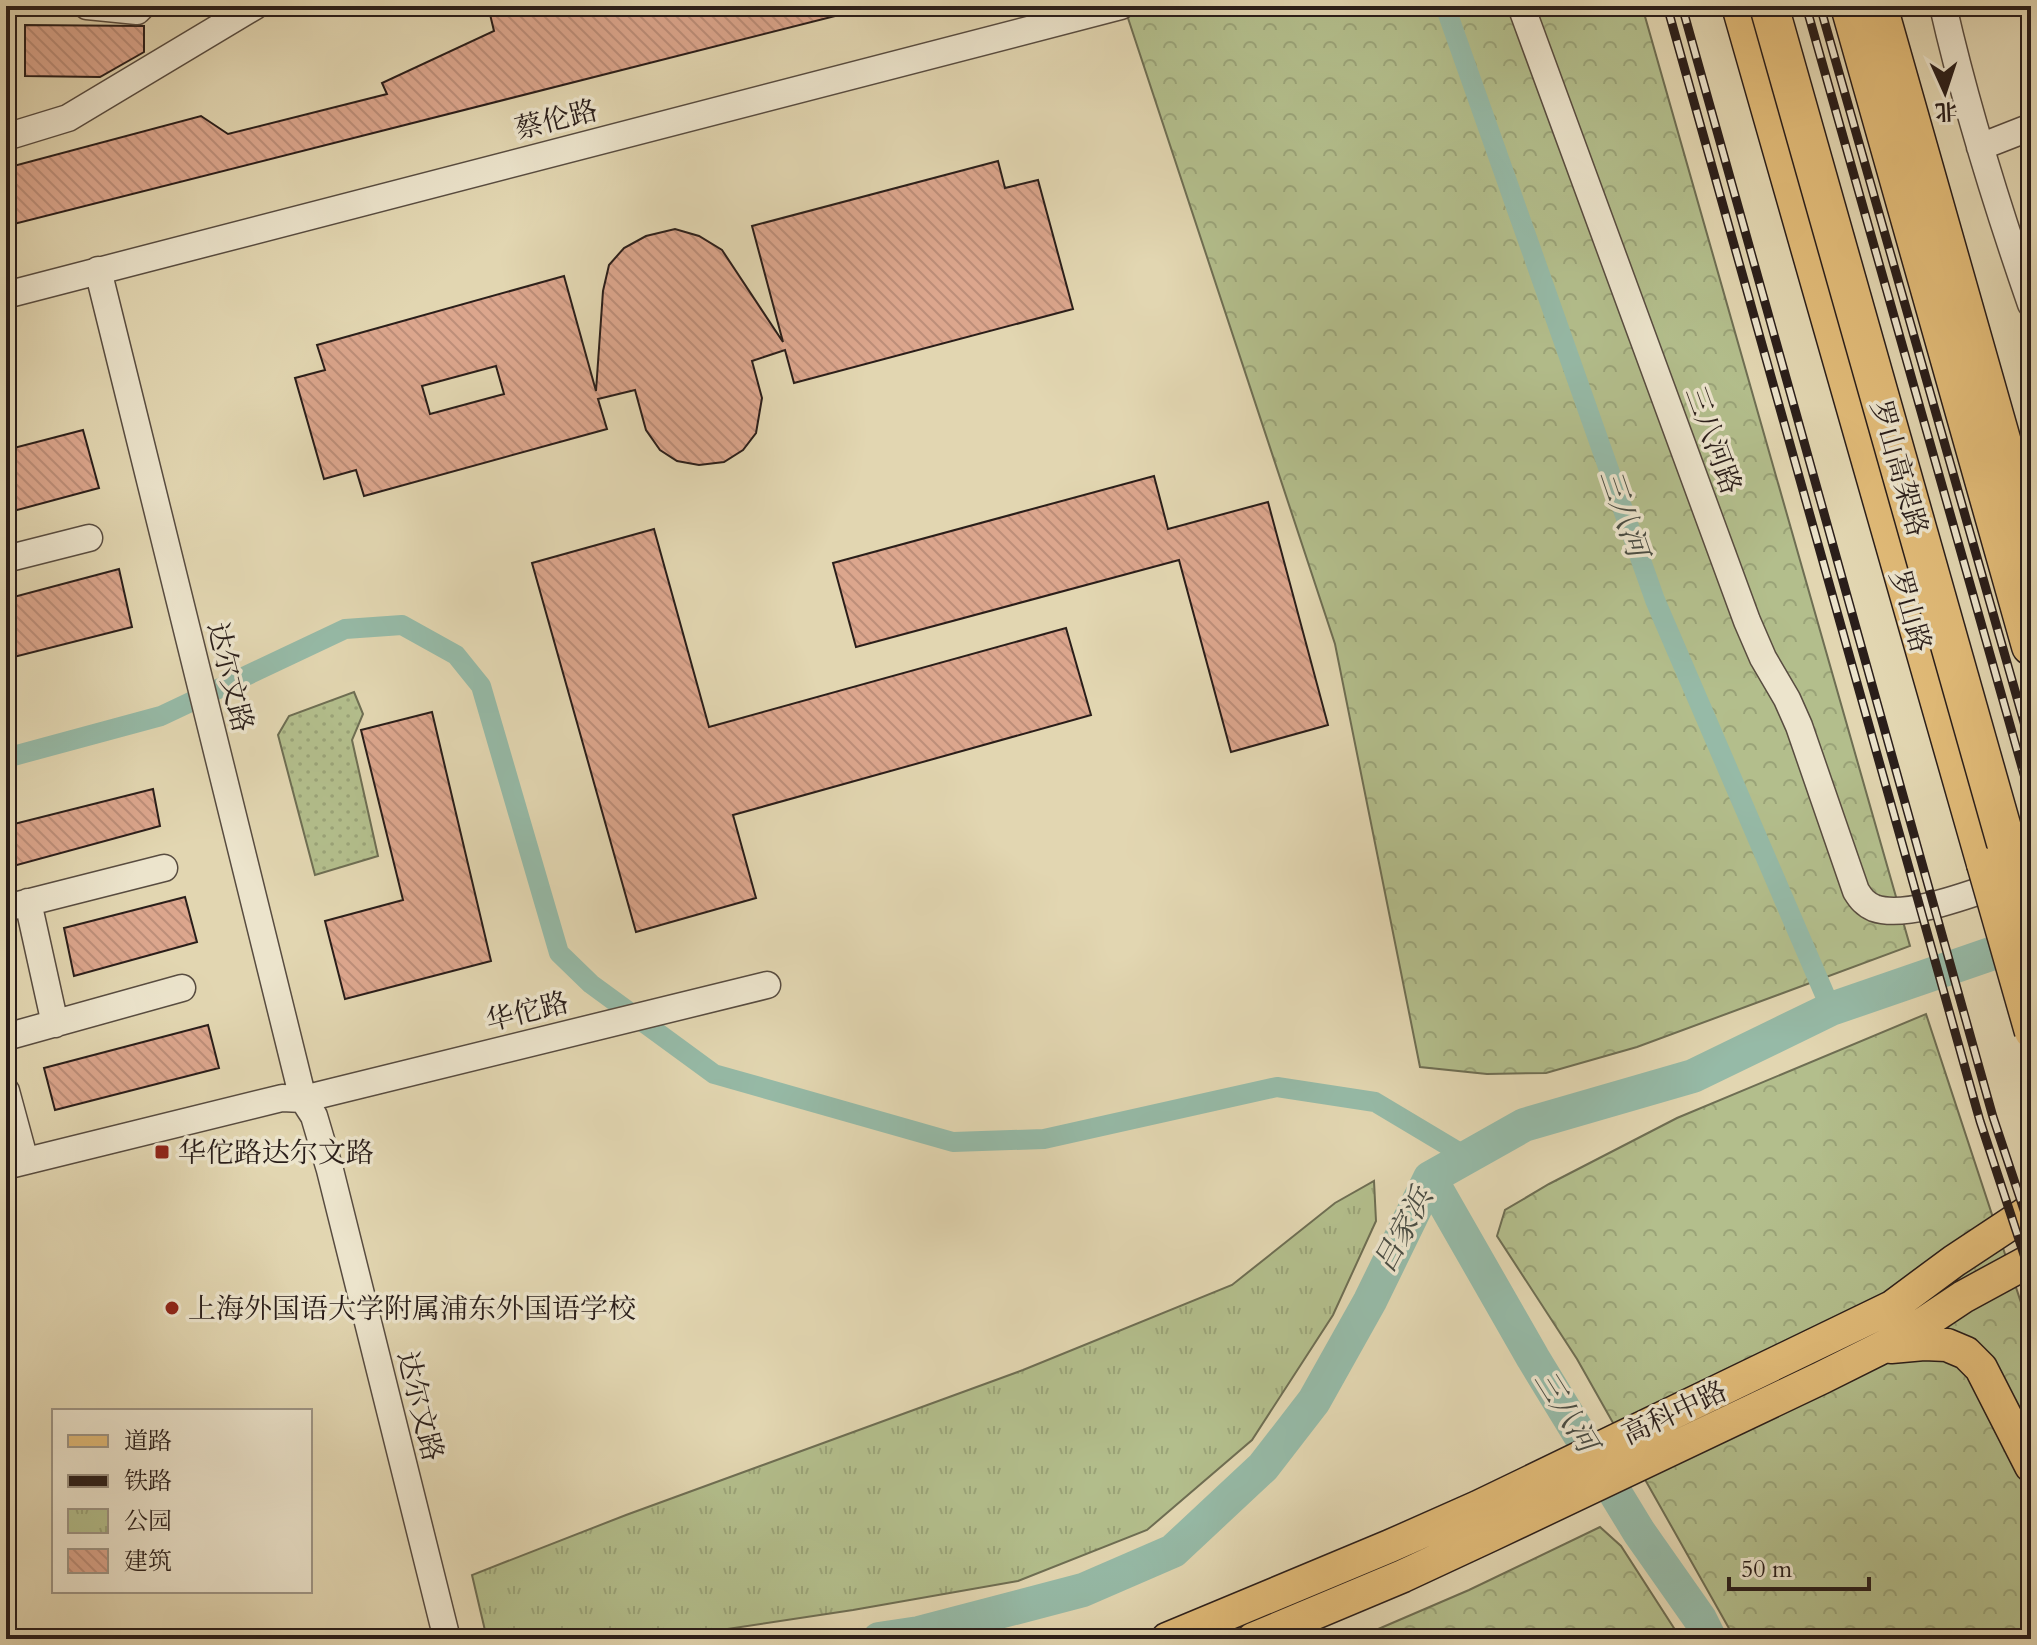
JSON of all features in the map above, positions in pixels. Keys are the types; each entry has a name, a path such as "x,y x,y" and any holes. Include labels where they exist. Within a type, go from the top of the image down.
{"highway":[{"name":"罗山高架路","path":"1769,6 2031,931"},
{"path":"1850,6 2031,646"}],"main road":[{"name":"罗山路","path":"1738,6 2031,1032"},
{"path":"1881,6 2031,534"},
{"name":"高科中路","path":"1167,1639 1478,1507 1892,1307 2031,1210"},
{"name":"高科中路","path":"1253,1639 1288,1633 1903,1337 1963,1297 2031,1260"},
{"path":"1880,1348 1947,1345 1966,1353 1981,1368 2031,1466"}],"street":[{"path":"87,6 137,11 142,6"},
{"path":"6,137 68,118 255,6"},
{"name":"蔡伦路","path":"6,295 1121,6"},
{"name":"三八河路","path":"1521,6 1747,621 1763,658 1793,711 1856,891 1862,901 1875,908 1891,911 1912,909 1938,904 2031,874"},
{"path":"1943,6 1980,147 2031,304"},
{"path":"1980,147 2031,127"},
{"name":"达尔文路","path":"98,270 303,1099 299,1119 438,1636"},
{"path":"6,559 89,538"},
{"path":"55,1024 17,905 164,868"},
{"name":"华佗路","path":"12,1168 282,1098 303,1099 767,985"},
{"path":"6,1037 182,988"},
{"path":"6,1091 12,1168"}],"green space":[{"path":"1124,6 1642,6 1910,946 1637,1047 1546,1073 1487,1074 1420,1067 1335,644"},
{"path":"354,692 363,714 352,740 378,856 315,875 278,735 289,716"},
{"path":"1926,1014 2031,1333 2031,1639 1735,1639 1577,1359 1497,1236 1505,1210 1549,1184 1677,1118"},
{"path":"1374,1181 1376,1221 1333,1315 1252,1440 1147,1530 1018,1581 853,1610 661,1639 487,1639 472,1575 626,1515 1023,1370 1232,1285 1335,1203"},
{"path":"1600,1527 1621,1546 1681,1639 1355,1639 1469,1590"}],"building":[{"path":"488,6 854,6 855,11 6,226 6,168 201,116 228,134 387,94 382,83 494,31"},
{"path":"25,25 144,26 144,52 100,77 25,76"},
{"path":"998,161 1005,188 1038,180 1073,309 794,383 785,350 752,361 762,398 756,433 743,450 724,462 699,465 677,461 660,450 646,430 635,390 598,399 607,429 364,496 356,470 324,479 295,378 325,370 317,345 564,276 596,391 603,291 609,265 624,248 646,236 675,229 699,236 722,250 783,342 752,226","holes":["496,366 504,394 430,414 422,386"]},
{"path":"83,430 99,488 6,513 6,450"},
{"path":"1154,476 1168,529 1268,502 1328,725 1231,752 1179,560 856,647 833,563"},
{"path":"654,529 709,727 1066,628 1091,715 733,815 756,898 636,932 532,563"},
{"path":"119,569 132,627 6,659 6,599"},
{"path":"432,712 491,961 345,999 325,921 403,900 361,730"},
{"path":"153,789 160,826 6,868 6,826"},
{"path":"185,897 197,942 74,976 64,928"},
{"path":"208,1025 219,1068 55,1110 44,1068"}],"waterway":[{"name":"三八河","path":"1445,6 1655,600 1831,1009"},
{"path":"6,758 161,716 345,629 402,625 456,655 481,686 559,953 591,984 714,1074 953,1142 1044,1139 1277,1087 1375,1102 1467,1157"},
{"name":"吕家浜","path":"879,1639 919,1633 1083,1590 1173,1551 1263,1467 1314,1401 1370,1301 1430,1178 1524,1125 1693,1076 1831,1009 2031,940"},
{"name":"三八河","path":"1430,1178 1533,1358 1639,1532 1700,1619 1710,1639"}],"railway":[{"path":"1667,6 1980,1121 2031,1276"},
{"path":"1682,6 1993,1117 2031,1231"},
{"path":"1806,6 2031,799"},
{"path":"1820,6 2031,747"}],"place":[{"name":"华佗路达尔文路","path":"162,1152"},
{"name":"上海外国语大学附属浦东外国语学校","path":"172,1308"}]}
